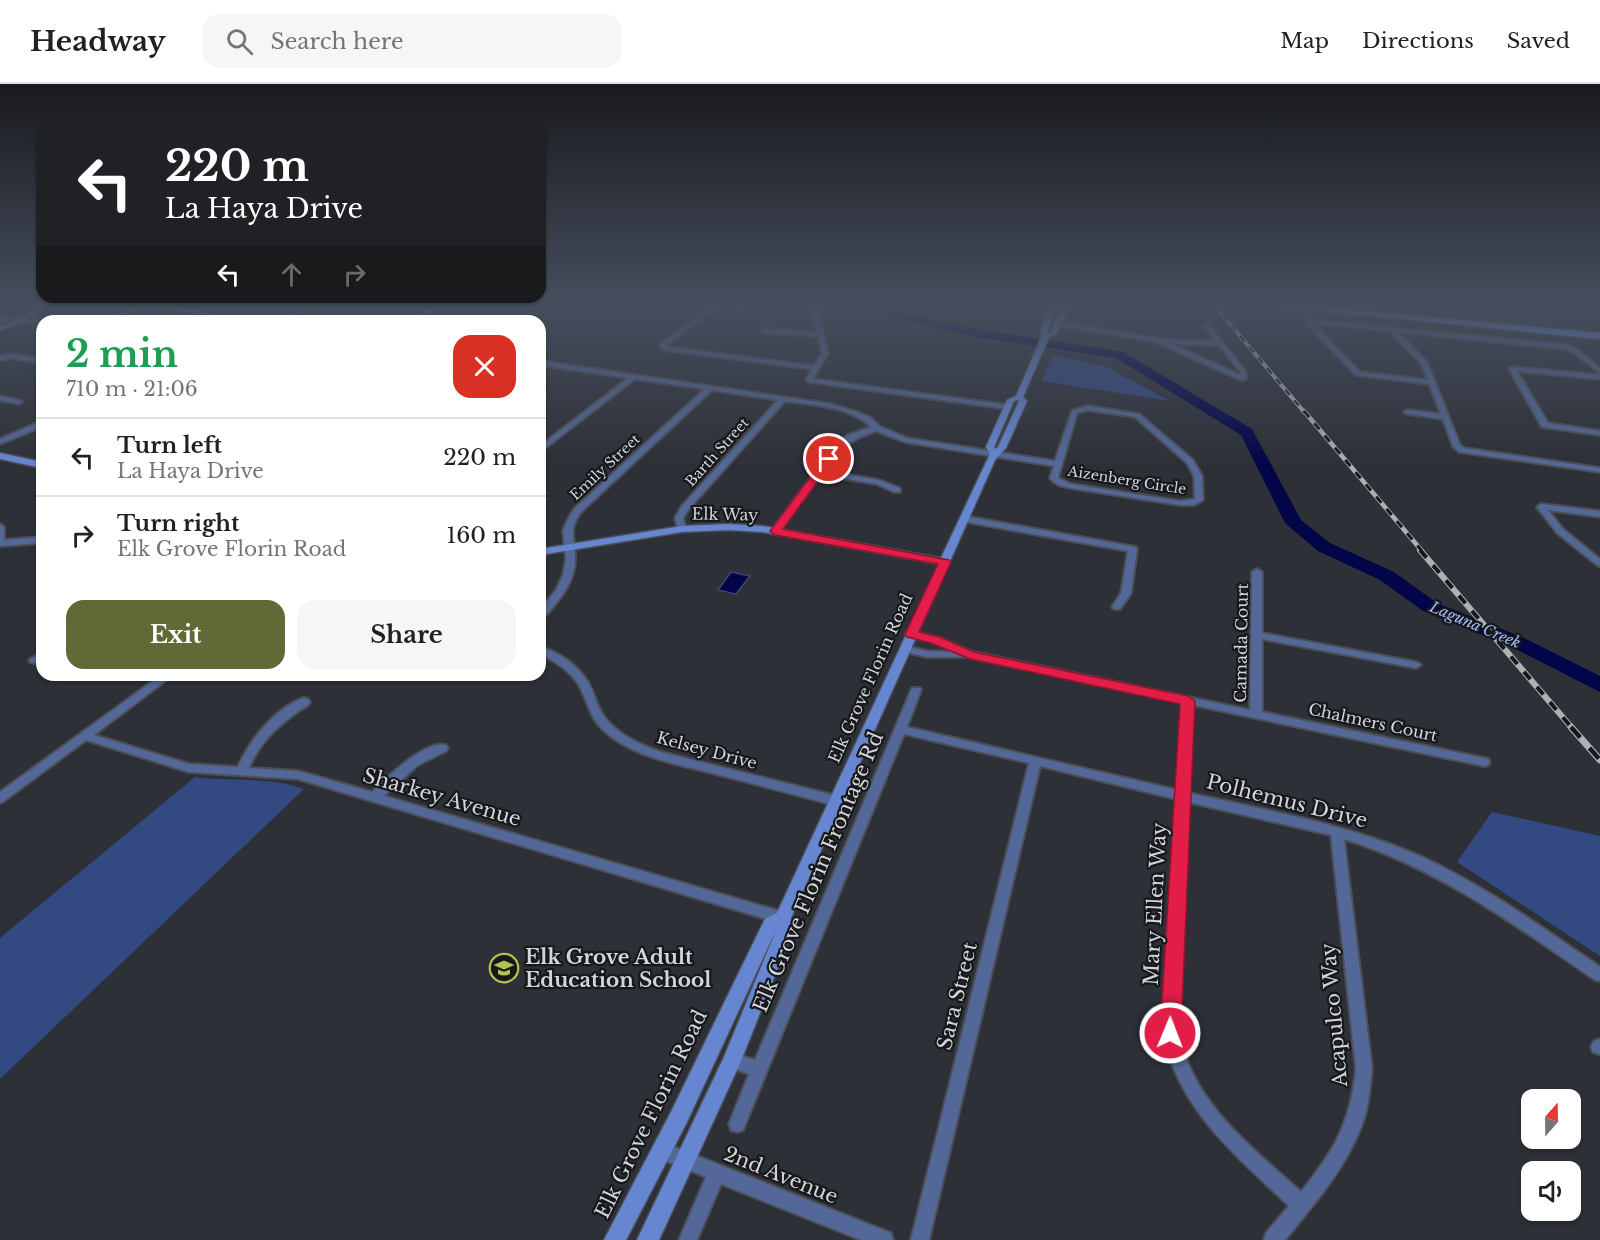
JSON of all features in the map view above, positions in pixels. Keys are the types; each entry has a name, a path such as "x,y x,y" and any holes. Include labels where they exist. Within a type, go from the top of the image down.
{"main road":[{"name":"Elk Grove Florin Road","path":"994,454 990,447 1011,400 1019,397 1036,358"},
{"name":"Elk Grove Florin Road","path":"615,1240 662,1151 771,924 783,918 994,454 1002,448 1023,401 1019,397"},
{"path":"0,456 36,464"},
{"name":"Elk Way","path":"546,551 682,529 728,526 775,531 945,562"},
{"name":"Elk Grove Florin Road","path":"648,1240 732,1061 786,927 783,918"}],"street":[{"path":"737,358 816,368"},
{"path":"823,358 808,380 1008,407"},
{"path":"1199,358 1243,379 1244,373 1232,358"},
{"path":"1343,358 1358,374 1432,382"},
{"path":"1420,358 1424,362 1457,446 1462,450 1600,470"},
{"path":"1583,358 1600,372"},
{"name":"Aizenberg Circle","path":"546,364 784,398 852,411 868,420 876,428 913,442 1058,464"},
{"path":"546,368 551,365"},
{"path":"1600,377 1512,369 1545,425 1600,433"},
{"path":"546,445 633,377"},
{"name":"Emily Street","path":"546,608 565,583 571,562 567,537 569,526 577,511 711,388"},
{"path":"0,398 20,402"},
{"name":"Barth Street","path":"682,529 679,518 684,509 784,398"},
{"name":"Aizenberg Circle","path":"1088,408 1137,415 1190,462 1198,476 1199,498 1194,503 1180,503 1065,486 1054,478 1058,464 1076,411 1088,408"},
{"path":"1408,412 1445,417"},
{"path":"0,442 36,427"},
{"path":"775,531 842,443 876,428"},
{"path":"819,472 879,482 897,490"},
{"path":"1600,513 1541,507 1560,531 1600,563"},
{"path":"964,519 1133,549 1126,593 1117,607"},
{"path":"0,527 0,542 36,540"},
{"name":"Camada Court","path":"1256,715 1257,572"},
{"path":"911,634 936,640 970,655"},
{"path":"1257,635 1416,665"},
{"path":"905,649 927,654 970,655"},
{"name":"Kelsey Drive","path":"546,653 561,661 574,672 603,722 637,747 837,801"},
{"name":"Chalmers Court","path":"970,655 1484,762"},
{"path":"3,792 160,681"},
{"name":"Elk Grove Florin Frontage Rd","path":"737,1124 916,690"},
{"name":"Mary Ellen Way","path":"1188,701 1170,1017 1174,1050 1179,1067 1199,1102 1213,1120 1301,1205"},
{"path":"242,771 247,757 261,737 280,718 304,702"},
{"name":"Polhemus Drive","path":"900,729 1337,832 1392,849 1448,874 1600,975"},
{"name":"Sharkey Avenue","path":"85,736 183,766 298,775 783,918"},
{"path":"375,797 404,768 415,760 442,748"},
{"name":"Sara Street","path":"920,1240 1035,762"},
{"name":"Acapulco Way","path":"1272,1240 1339,1158 1353,1130 1363,1085 1362,1057 1337,832"},
{"path":"732,1061 758,1069"},
{"name":"2nd Avenue","path":"662,1151 884,1240"},
{"path":"688,1240 717,1173"}],"shaded area":[{"path":"1051,358 1066,358 1105,366 1170,401 1042,381"},
{"path":"731,572 750,576 736,594 718,590"},
{"path":"195,777 277,782 304,789 0,1079 0,938"},
{"path":"1492,812 1600,836 1600,956 1457,862"}],"waterway":[{"name":"Laguna Creek","path":"1124,358 1247,432 1294,523 1324,547 1387,576 1430,607 1517,642 1600,685"}],"railway":[{"path":"1259,358 1305,413"},
{"path":"1304,411 1422,551"},
{"path":"1420,550 1572,728"},
{"path":"1571,727 1600,760"}],"place":[{"name":"Elk Grove Adult Education School","path":"504,968"}],"route":[{"path":"829,459 775,531 945,562 911,634 936,640 970,655 1188,701 1170,1033"}]}
